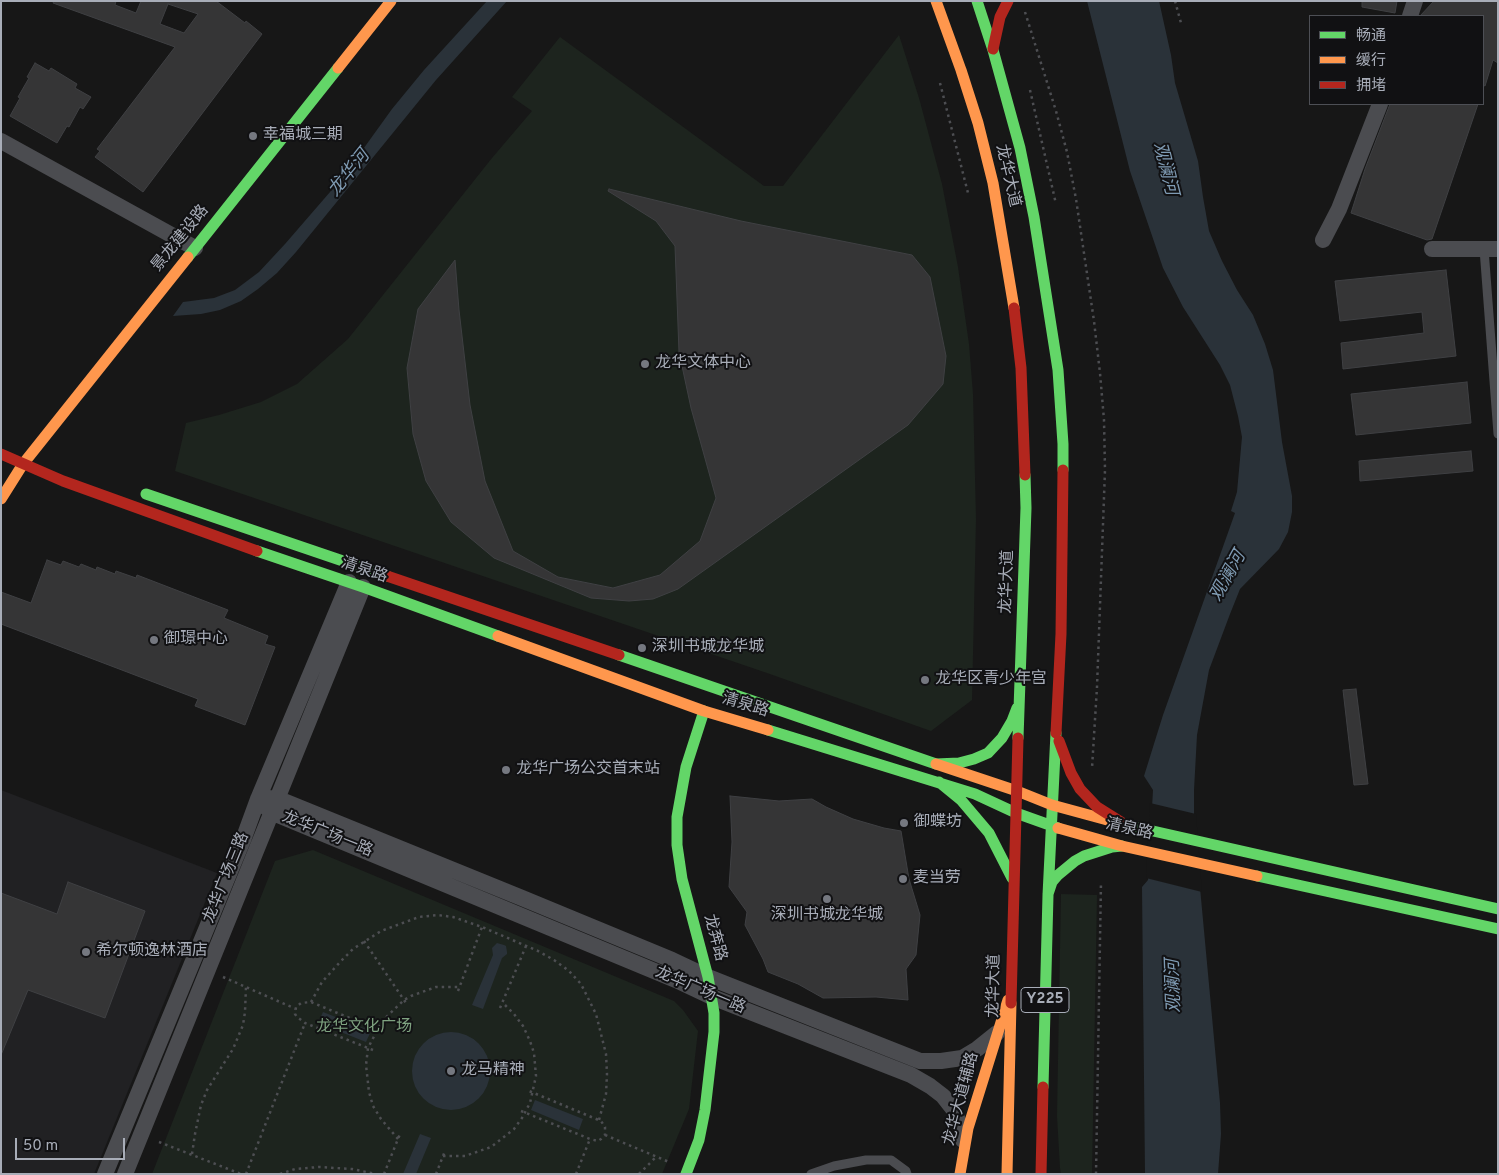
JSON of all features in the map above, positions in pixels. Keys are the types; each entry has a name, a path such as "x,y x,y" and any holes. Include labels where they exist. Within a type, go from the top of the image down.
{"main road":[{"name":"景龙建设路","path":"1,499 23,464 29,450 184,242 391,1"},
{"name":"龙华大道","path":"936,1 978,123 1000,219 1014,306 1020,368 1026,508 1014,884 1008,1174"},
{"name":"龙华大道","path":"977,1 993,50 1022,156 1036,227 1058,370 1063,444 1061,634 1050,826 1041,1174"},
{"path":"993,50 1000,17 1008,1"},
{"path":"29,450 47,457"},
{"name":"清泉路","path":"6,457 62,481 704,711 939,782 975,794 1050,826 1122,846 1498,929"},
{"name":"清泉路","path":"139,492 1017,791 1052,805 1124,824 1498,909"},
{"path":"936,764 959,763 988,753 1002,738 1012,721 1020,700"},
{"name":"龙奔路","path":"686,1174 699,1140 705,1110 714,1032 714,1013 708,977 682,879 677,845 677,817 681,792 704,711"},
{"path":"1056,732 1071,773 1080,789 1097,807 1124,824"},
{"path":"939,782 960,800 989,832 1014,884"},
{"path":"1048,895 1052,882 1058,874 1075,860 1112,847 1122,846"},
{"name":"龙华大道辅路","path":"960,1174 968,1128 1012,988"},
{"path":"1042,1137 1052,1174"}],"street":[{"path":"1410,15 1415,1"},
{"path":"1323,240 1339,210 1380,105"},
{"path":"1,141 184,242"},
{"path":"1432,250 1491,249"},
{"name":"龙华广场三路","path":"105,1174 245,835 258,799 356,585"},
{"name":"龙华广场三路","path":"124,1174 274,805 356,585"},
{"name":"龙华广场一路","path":"258,799 522,898 672,960 708,977 920,1061 941,1062 962,1058 997,1033"},
{"name":"龙华广场一路","path":"274,805 712,997 893,1067 930,1086 943,1096 954,1110 965,1147"}],"lane":[{"path":"1491,249 1498,434"},
{"path":"811,1174 834,1166 866,1160 891,1160 907,1174"}],"path":[{"path":"1175,1 1180,23"},
{"path":"1023,6 1056,111 1076,199 1100,373 1104,420 1105,470 1097,687 1091,772"},
{"path":"940,83 968,193"},
{"path":"1030,90 1056,204"},
{"path":"1096,1174 1101,882"},
{"path":"311,1002 330,972 353,949 381,931 419,917 437,915 453,917 482,927 554,960 569,971 581,984 596,1014 606,1054 606,1094 598,1120"},
{"path":"458,991 482,927"},
{"path":"364,941 405,1001"},
{"path":"500,1008 526,946"},
{"path":"223,977 296,1009"},
{"path":"192,1154 201,1105 207,1090 239,1037 245,1012 246,987"},
{"path":"398,1139 380,1119 368,1092 366,1065 368,1048 377,1029 388,1014 405,1001 418,993 436,987 460,987"},
{"path":"373,1050 305,1023 297,1018 295,1014 296,1009 301,1003 311,1002 381,1031"},
{"path":"443,1156 465,1156 491,1147 514,1129 530,1103 536,1076 536,1065 530,1040 523,1026 503,1003"},
{"path":"246,1174 305,1023"},
{"path":"523,1112 590,1139 601,1139 605,1134 605,1127 598,1120 529,1091"},
{"path":"384,1174 400,1134"},
{"path":"605,1134 669,1162"},
{"path":"576,1174 590,1139"},
{"path":"159,1142 241,1174"},
{"path":"436,1174 445,1151"},
{"path":"639,1174 656,1156"},
{"path":"280,1174 295,1169 319,1167 352,1169 376,1174"}],"shaded area":[{"path":"1,790 217,873 94,1174 1,1174"}],"green space":[{"name":"龙华文体中心","path":"899,35 919,98 942,184 958,267 969,344 973,394 976,519 972,700 931,731 767,673 175,471 186,423 261,402 297,384 348,339 492,158 532,111 512,97 560,37 764,186 783,186"},
{"name":"龙华文化广场","path":"313,850 674,1001 698,1031 689,1109 662,1174 152,1174 275,861"},
{"path":"1061,894 1097,895 1092,1174 1061,1174 1060,1168 1057,1116"}],"water":[{"name":"龙华河","path":"487,1 507,1 436,80 277,273 241,301 220,310 201,314 173,316 183,302 214,298 235,290 259,272 343,177 392,109 424,70"},
{"name":"观澜河","path":"1087,1 1159,1 1175,83 1198,161 1209,231 1237,290 1253,315 1273,370 1282,442 1292,496 1292,512 1288,532 1279,549 1240,589 1230,614 1209,670 1197,735 1194,823 1220,1103 1221,1134 1218,1174 1145,1174 1142,887 1148,880 1153,790 1144,776 1163,715 1235,513 1231,511 1237,492 1242,437 1230,385 1220,365 1183,307 1163,268 1130,171"},
{"path":"497,943 506,946 507,954 502,958 483,1009 472,1005 493,955 492,948"},
{"path":"323,1012 371,1031 366,1042 318,1023"},
{"path":"443,1032 459,1032 473,1038 484,1049 490,1063 490,1079 484,1093 473,1104 459,1110 443,1110 429,1104 418,1093 412,1079 412,1063 418,1049 429,1038"},
{"path":"535,1100 583,1119 579,1130 531,1110"},
{"path":"420,1134 431,1138 416,1174 403,1174"}],"pier":[{"path":"1150,803 1196,814 1202,892 1146,878"}],"building":[{"path":"54,1 116,1 115,5 136,13 141,1 216,1 262,34 143,192 95,157 100,151 97,149 175,47 53,3","holes":["168,4 198,14 184,33 160,24"]},
{"path":"1362,1 1397,1 1395,13 1362,7"},
{"path":"1434,1 1498,1 1498,63 1493,60 1485,86 1484,15 1421,15"},
{"path":"35,63 49,71 51,68 77,84 75,88 91,97 83,109 80,107 57,143 10,116"},
{"path":"1390,105 1478,105 1432,239 1427,240 1351,213 1365,169"},
{"path":"609,189 741,221 912,255 930,277 946,356 943,384 908,425 678,589 653,599 629,601 591,598 494,558 451,522 426,481 413,434 407,368 418,309 455,260 470,405 485,481 513,551 558,577 613,588 660,575 700,541 716,498 691,408 679,352 675,246 656,221 608,191"},
{"path":"1446,270 1456,356 1343,369 1341,343 1424,333 1422,312 1340,321 1335,281"},
{"path":"1467,382 1471,423 1356,435 1351,394"},
{"path":"1471,451 1473,471 1360,481 1359,461"},
{"name":"御璟中心","path":"47,560 61,565 63,561 79,567 81,564 96,570 97,567 115,574 116,571 136,578 137,575 228,610 224,618 268,636 265,644 275,647 245,725 195,706 198,699 1,624 1,592 31,603"},
{"path":"1356,689 1368,784 1354,785 1343,690"},
{"name":"深圳书城·龙华城","path":"730,796 779,801 812,799 853,819 901,831 909,879 920,915 916,955 906,969 908,1000 876,997 823,998 798,984 768,972 745,925 747,912 729,887 732,842"},
{"name":"希尔顿逸林酒店","path":"68,882 145,911 105,1018 28,990 1,1055 1,893 57,914"}],"traffic: fast":[{"path":"977,1 993,50 1020,148 1034,217 1058,370 1063,470"},
{"path":"188,257 338,68"},
{"path":"1018,738 1026,508 1025,475"},
{"path":"146,494 387,576"},
{"path":"257,551 498,636"},
{"path":"619,655 936,764"},
{"path":"936,764 959,763 988,753 1002,738 1017,708"},
{"path":"686,1174 699,1140 705,1110 714,1032 714,1013 708,977 682,879 677,845 677,817 686,767 704,711"},
{"path":"768,730 975,794 1016,813 1058,828"},
{"path":"1043,1087 1048,895 1056,733"},
{"path":"939,782 961,800 989,833 1012,878"},
{"path":"1122,824 1498,909"},
{"path":"1048,894 1052,882 1075,861 1112,847 1122,846"},
{"path":"1257,876 1498,929"}],"traffic: slow":[{"path":"338,68 391,1"},
{"path":"936,1 978,123 993,183 1014,308"},
{"path":"1,499 23,464 188,257"},
{"path":"498,636 704,711 768,730"},
{"path":"936,764 1017,791 1052,805 1122,824"},
{"path":"1058,828 1122,846 1257,876"},
{"path":"960,1174 968,1128 1008,1000"},
{"path":"1007,1174 1011,1003"}],"traffic: jam":[{"path":"993,49 1000,17 1008,1"},
{"path":"1014,308 1021,368 1025,475"},
{"path":"1,454 63,481 257,551"},
{"path":"1056,733 1061,634 1063,470"},
{"path":"387,576 619,655"},
{"path":"1011,1003 1018,738"},
{"path":"1059,741 1071,773 1080,789 1097,807 1124,824"},
{"path":"1041,1174 1043,1087"}],"place":[{"name":"幸福城三期","path":"253,136"},
{"name":"龙华文体中心","path":"645,364"},
{"name":"御璟中心","path":"154,640"},
{"name":"深圳书城龙华城","path":"642,648"},
{"name":"龙华区青少年宫","path":"925,680"},
{"name":"龙华广场公交首末站","path":"506,770"},
{"name":"御蝶坊","path":"904,823"},
{"name":"麦当劳","path":"903,879"},
{"name":"深圳书城·龙华城","path":"827,899"},
{"name":"希尔顿逸林酒店","path":"86,952"},
{"name":"龙马精神","path":"451,1071"}]}
